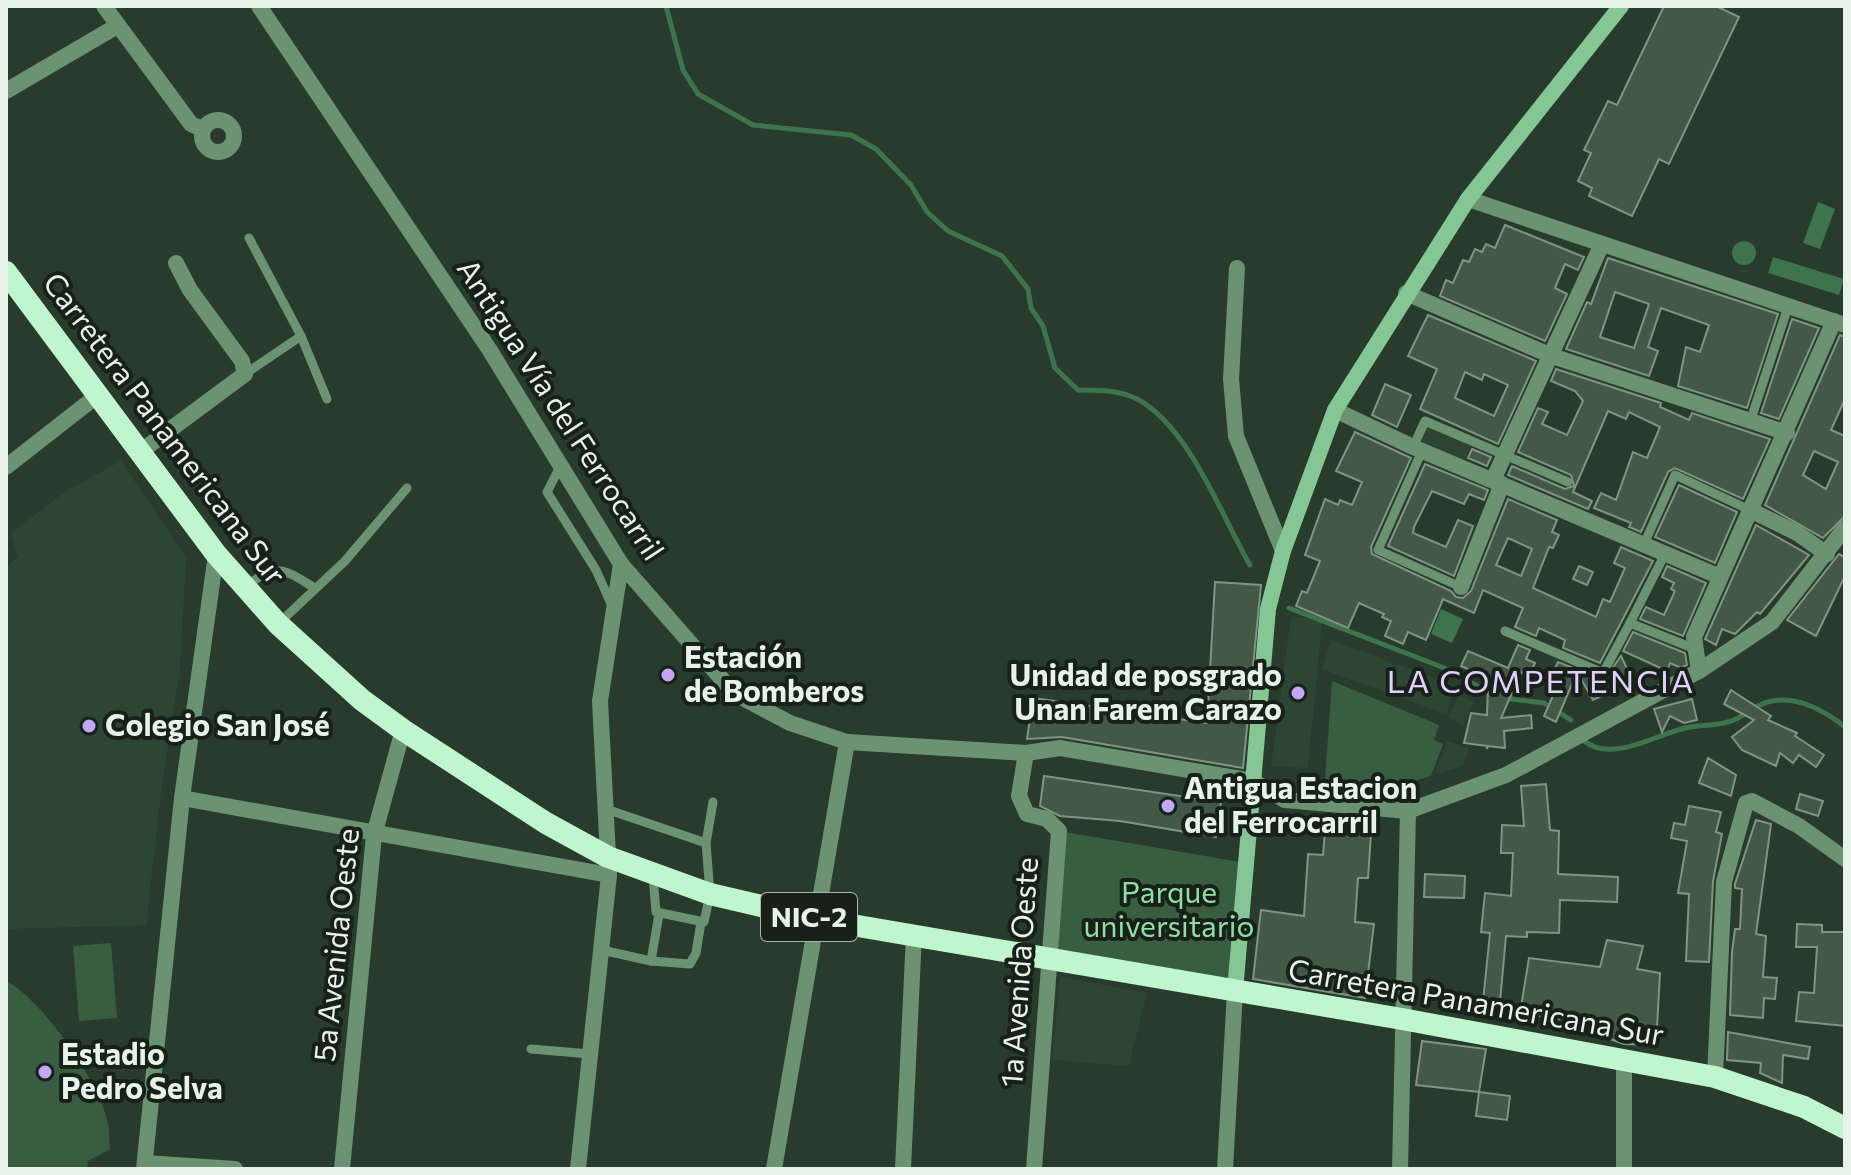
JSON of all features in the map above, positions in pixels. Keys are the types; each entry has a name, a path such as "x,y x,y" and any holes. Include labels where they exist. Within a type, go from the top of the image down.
{"highway":[{"name":"Carretera Panamericana Sur","path":"6,272 216,554 278,624 362,700 608,866 817,919 1402,1019 1715,1077 1804,1107 1845,1128"}],"main road":[{"path":"1235,991 1268,609 1283,551 1335,410 1468,199 1621,6"}],"street":[{"path":"104,6 191,124 202,129"},
{"name":"Antigua Vía del Ferrocarril","path":"259,6 562,463 621,564 735,694 790,723 847,742 1026,753 1060,748 1253,781 1285,800 1408,811 1506,775 1699,671 1772,622 1838,542"},
{"path":"6,91 117,26"},
{"path":"1468,199 1840,323 1718,576 1694,637 1699,671"},
{"path":"1461,587 1505,454 1602,244"},
{"path":"140,452 245,374 242,361 190,290 176,263"},
{"path":"1237,268 1231,379 1236,436 1283,551"},
{"path":"1406,293 1552,356 1787,433"},
{"path":"6,467 98,395"},
{"path":"1335,410 1418,449 1718,576"},
{"path":"1750,510 1797,533 1838,542"},
{"path":"216,554 182,798 144,1166 235,1169"},
{"path":"578,1169 608,866 600,701 621,564"},
{"name":"5a Avenida Oeste","path":"342,1169 374,835 403,730"},
{"path":"774,1169 847,742"},
{"name":"1a Avenida Oeste","path":"1026,753 1019,796 1027,814 1047,819 1059,831 1034,1169"},
{"path":"182,798 374,835 608,866"},
{"path":"1715,1077 1724,882 1746,803 1752,801 1799,826 1845,859"},
{"path":"1400,1169 1408,811"},
{"path":"903,1169 914,934"},
{"path":"1225,1169 1235,991"},
{"path":"1624,1059 1624,1169"}],"lane":[{"path":"249,238 301,336 327,399"},
{"path":"1750,422 1788,307"},
{"path":"245,374 301,336"},
{"path":"1461,587 1378,550 1418,449 1425,421 1568,482"},
{"path":"562,463 547,492 596,570 614,611"},
{"path":"1644,544 1675,475 1750,510"},
{"path":"278,624 345,561 407,488"},
{"path":"1505,631 1603,673 1665,554"},
{"path":"245,588 265,571 272,570 286,571 315,588"},
{"path":"1630,623 1695,649"},
{"path":"653,876 654,910 659,914 701,922 706,920 710,894 706,843 713,802"},
{"path":"606,809 706,843"},
{"path":"651,961 659,914"},
{"path":"602,950 651,961 690,964 696,953 701,922"},
{"path":"531,1049 590,1054"}],"shaded area":[{"path":"1818,202 1835,209 1820,249 1803,243"},
{"path":"1744,241 1755,248 1756,253 1749,264 1744,265 1733,258 1732,253 1739,242"},
{"path":"1773,257 1844,279 1839,295 1768,273"},
{"path":"1425,424 1472,444 1465,460 1418,440"},
{"name":"Colegio San José","path":"121,461 186,557 180,668 162,784 146,925 6,929 6,567 18,557 11,533 69,489"},
{"path":"1441,609 1463,619 1452,643 1431,634"},
{"name":"Unidad de posgrado Unan Farem Carazo","path":"1291,616 1322,621 1308,768 1271,766"},
{"name":"Unidad de posgrado Unan Farem Carazo","path":"1331,640 1456,686 1446,714 1322,669"},
{"path":"1459,695 1474,702 1463,725 1448,718"},
{"path":"1447,741 1469,748 1463,766 1435,774"},
{"path":"1060,977 1147,993 1129,1066 1052,1060"}],"green space":[{"path":"1332,681 1439,725 1434,740 1443,744 1431,776 1391,788 1325,779"},
{"name":"Parque universitario","path":"1065,832 1240,862 1228,984 1058,950"},
{"path":"111,943 117,1018 79,1021 73,946"},
{"name":"Estadio Pedro Selva","path":"6,981 36,1005 68,1044 103,1107 109,1127 110,1149 88,1161 87,1169 6,1169"}],"building":[{"path":"1664,6 1716,6 1739,17 1669,164 1659,159 1632,216 1589,196 1592,188 1578,181 1591,153 1584,150 1608,101 1617,105"},
{"path":"1505,225 1584,257 1578,270 1565,264 1555,288 1567,294 1545,341 1440,296 1446,280 1453,283 1463,260 1469,262 1475,249 1482,252 1486,244 1495,248"},
{"path":"1608,258 1778,314 1747,408 1678,386 1686,347 1700,352 1709,325 1661,308 1648,347 1658,351 1649,376 1566,349 1587,302 1591,304","holes":["1615,292 1649,304 1634,348 1600,337"]},
{"path":"1428,315 1536,361 1498,444 1420,409 1437,369 1408,356","holes":["1465,372 1482,380 1484,374 1508,385 1494,416 1455,398"]},
{"path":"1792,319 1819,328 1779,419 1761,413"},
{"path":"1840,335 1845,337 1845,399 1831,430 1845,436 1845,516 1823,538 1765,505","holes":["1814,451 1838,462 1826,489 1803,475"]},
{"path":"1556,369 1661,403 1660,407 1689,420 1692,413 1770,439 1743,499 1675,468 1668,472 1641,532 1629,527 1631,523 1594,508 1601,493 1616,500 1633,452 1647,458 1660,427 1629,412 1626,419 1608,411 1573,492 1592,501 1588,509 1508,475 1512,466 1565,489 1574,486 1571,475 1518,452 1538,408 1548,412 1542,424 1567,435 1583,401 1575,391 1551,381"},
{"path":"1385,384 1411,395 1397,427 1372,415"},
{"path":"1355,432 1411,458 1371,547 1372,554 1451,591 1456,597 1463,598 1471,591 1508,499 1557,520 1552,532 1559,535 1553,548 1549,547 1533,588 1596,617 1603,599 1610,602 1625,568 1614,563 1621,547 1653,561 1600,663 1563,648 1565,640 1539,628 1536,636 1515,627 1523,608 1483,590 1474,613 1443,599 1426,640 1408,632 1403,644 1385,636 1391,621 1382,617 1384,614 1359,603 1348,628 1296,606 1302,591 1307,593 1320,561 1305,555 1325,499 1338,505 1340,500 1352,505 1362,482 1336,471","holes":["1508,538 1532,549 1521,576 1496,565"]},
{"path":"1472,449 1491,457 1487,466 1468,458"},
{"path":"1425,464 1488,490 1484,500 1469,494 1464,504 1432,491 1414,527 1413,533 1446,547 1458,520 1473,526 1454,576 1388,546"},
{"path":"1679,485 1737,512 1715,563 1655,537"},
{"path":"1756,525 1809,555 1760,614 1757,612 1735,634 1722,629 1716,645 1705,639"},
{"path":"1839,554 1845,557 1845,576 1816,636 1787,620"},
{"path":"1579,566 1593,572 1587,585 1573,579"},
{"path":"1667,566 1706,583 1683,636 1640,619 1646,607 1664,615 1675,591 1671,589 1674,583 1662,577"},
{"path":"1215,582 1261,585 1243,768 1062,737 1027,739 1033,698 1207,723"},
{"path":"1633,632 1685,653 1687,665 1681,668 1670,663 1667,671 1623,651"},
{"path":"1518,645 1530,650 1526,659 1535,663 1529,675 1521,672 1501,718 1531,715 1532,728 1504,731 1505,748 1488,746 1487,749 1487,746 1464,743 1471,713 1487,715 1488,687 1482,684 1485,677 1461,666 1468,651 1508,668"},
{"path":"1621,656 1633,681 1593,700 1577,672 1556,722 1544,716 1559,682 1550,679 1558,662 1604,680"},
{"path":"1731,690 1771,716 1768,720 1797,733 1795,736 1824,755 1816,767 1799,755 1793,763 1780,753 1776,766 1742,750 1732,737 1754,720 1724,704"},
{"path":"1692,699 1697,720 1684,723 1670,716 1662,732 1654,709"},
{"path":"1708,758 1736,775 1731,796 1699,783"},
{"path":"1044,776 1221,802 1216,837 1120,821 1060,816 1040,806"},
{"path":"1546,784 1550,830 1559,831 1558,874 1618,877 1617,902 1560,900 1559,933 1527,932 1527,937 1506,936 1500,1002 1483,1001 1490,933 1481,932 1485,893 1511,896 1513,853 1501,853 1502,825 1524,826 1521,786"},
{"path":"1800,794 1823,801 1818,816 1796,809"},
{"path":"1689,806 1721,812 1716,832 1722,834 1713,881 1709,962 1686,961 1689,894 1678,893 1687,841 1671,838 1674,823 1685,825"},
{"path":"1756,820 1771,824 1756,934 1766,936 1763,977 1777,978 1775,999 1764,998 1763,1018 1730,1015 1732,952 1735,929 1740,929 1742,889 1735,888 1735,884"},
{"path":"1325,831 1371,834 1368,878 1358,878 1355,922 1374,924 1365,998 1253,979 1261,910 1304,916 1308,854 1323,855"},
{"path":"1425,874 1465,876 1464,898 1424,897"},
{"path":"1797,924 1822,925 1822,932 1845,932 1845,1026 1796,1021 1799,992 1814,993 1817,947 1796,947"},
{"path":"1607,940 1643,946 1637,969 1660,973 1656,1045 1624,1044 1610,1039 1612,1027 1520,1013 1529,958 1600,967"},
{"path":"1728,1032 1810,1047 1808,1059 1783,1055 1782,1083 1760,1073 1761,1063 1727,1060"},
{"path":"1422,1041 1486,1049 1479,1092 1416,1085"},
{"path":"1479,1092 1510,1096 1507,1120 1476,1116"}],"waterway":[{"path":"666,6 683,70 698,94 753,125 851,135 876,149 911,185 927,212 948,231 1002,256 1028,289 1031,308 1043,326 1055,368 1078,390 1124,394 1157,413 1189,452 1250,565"},
{"path":"1289,608 1447,669 1493,695"},
{"path":"1503,698 1544,703 1571,720"},
{"path":"1584,741 1595,747 1620,748 1685,728 1728,722 1760,705 1782,700 1816,708 1845,727"}],"place":[{"name":"Estación de Bomberos","path":"668,675"},
{"name":"Unidad de posgrado Unan Farem Carazo","path":"1298,693"},
{"name":"Colegio San José","path":"89,726"},
{"name":"Antigua Estacion del Ferrocarril","path":"1168,806"},
{"name":"Estadio Pedro Selva","path":"45,1072"}],"district":[{"name":"LA COMPETENCIA","path":"1541,682"}]}
